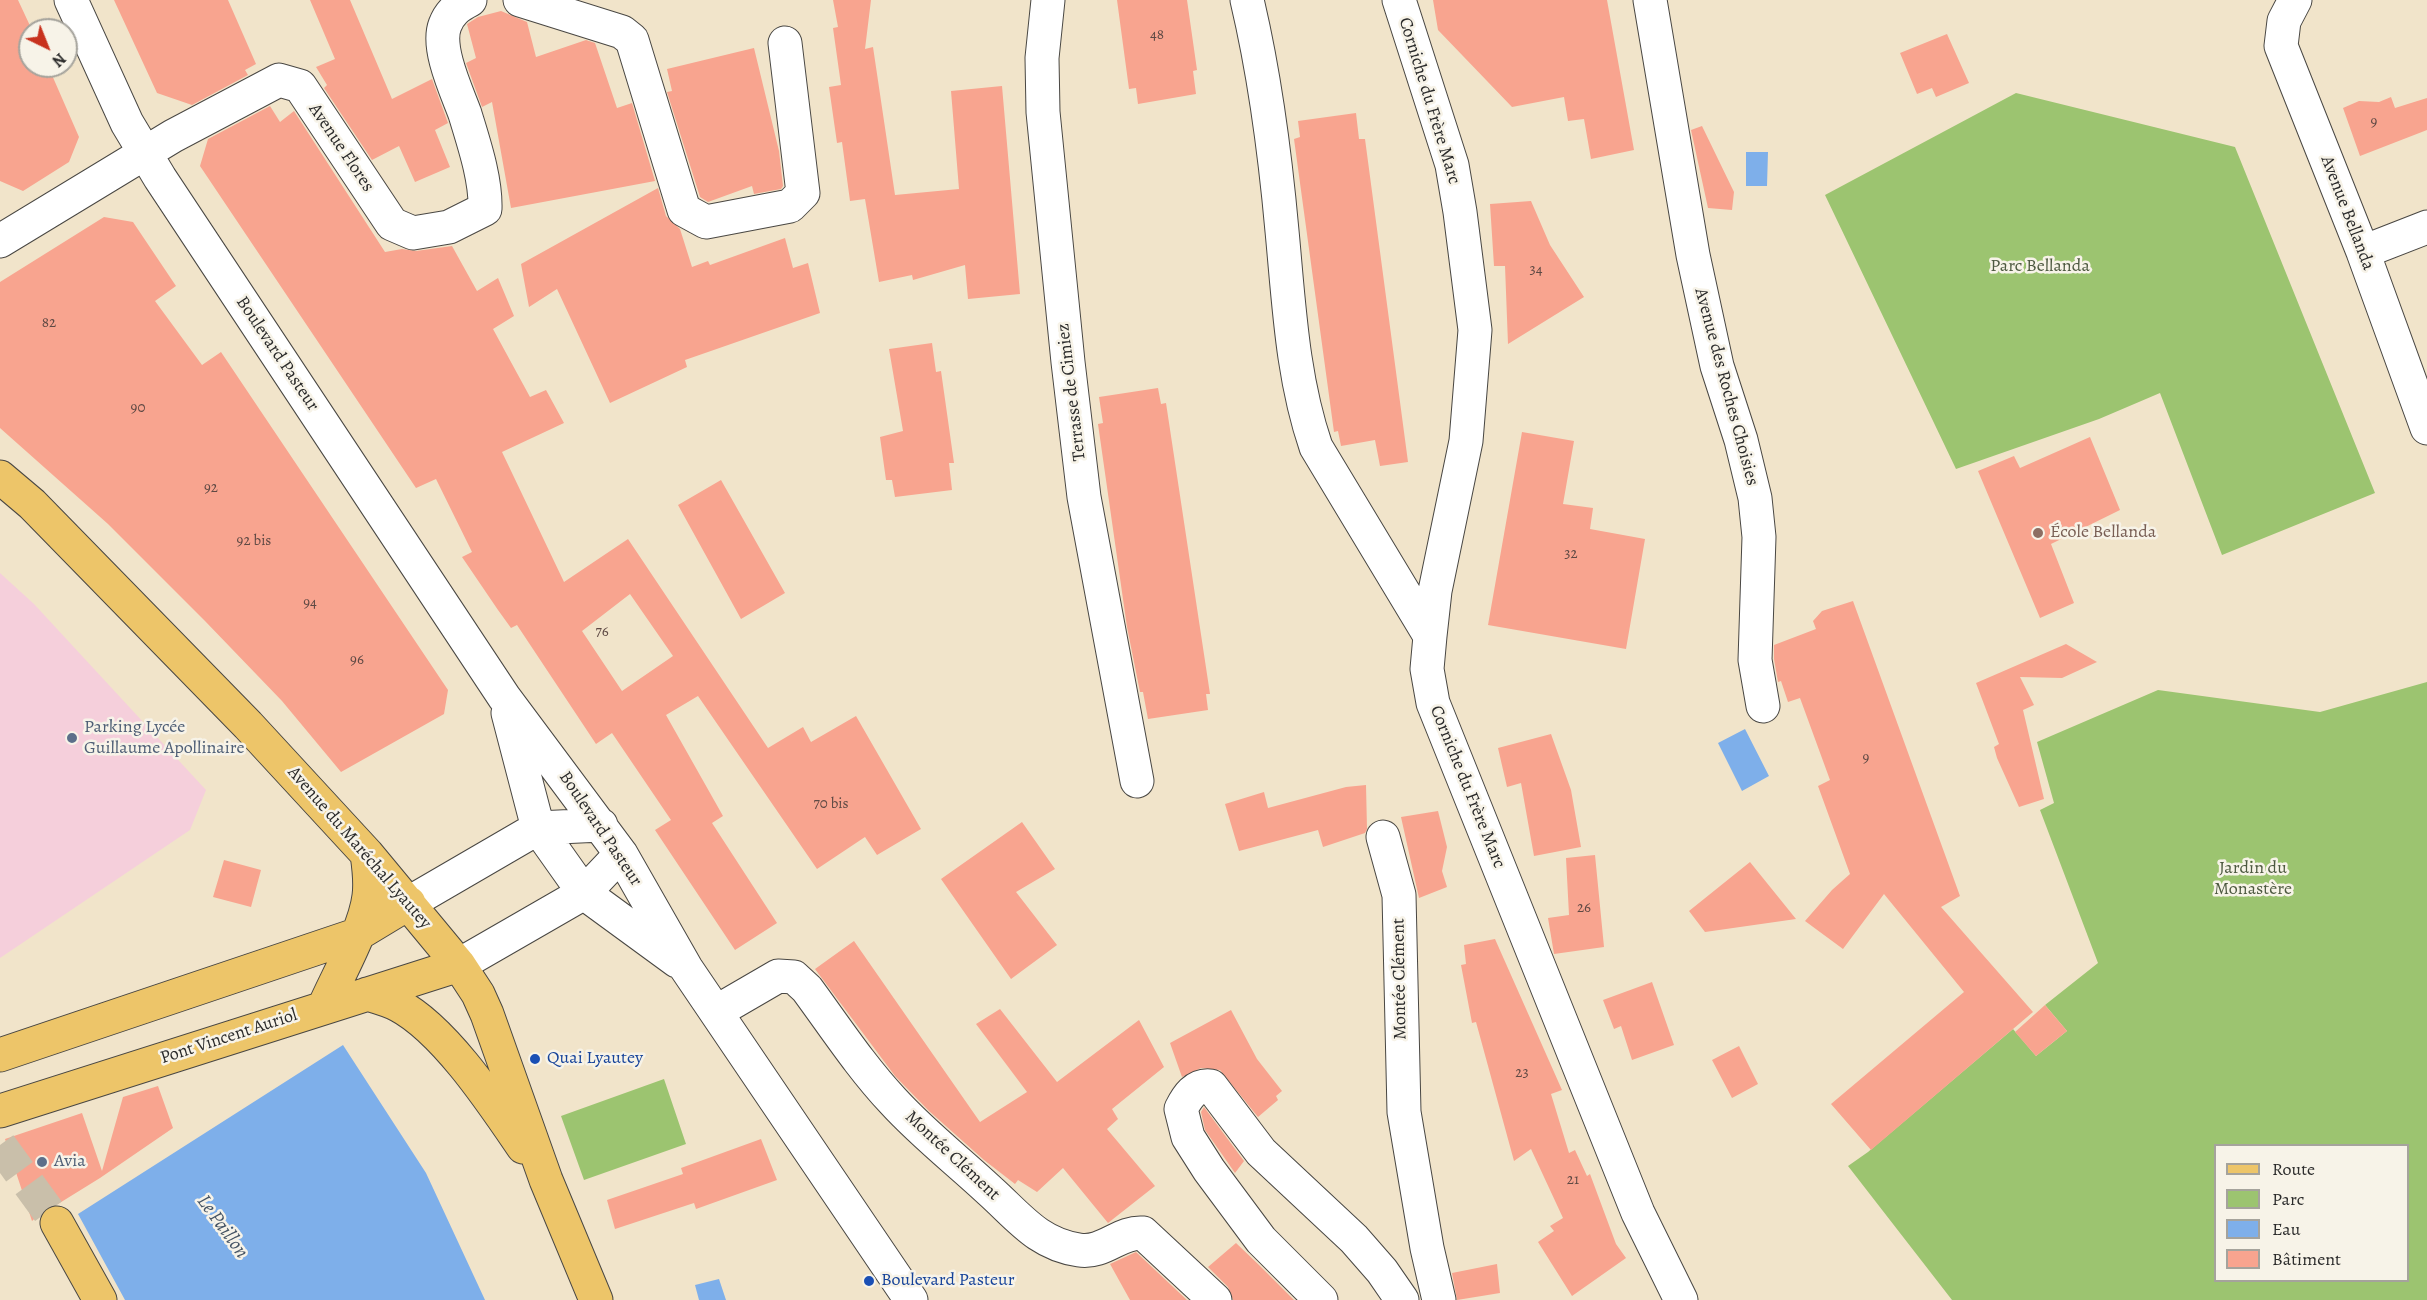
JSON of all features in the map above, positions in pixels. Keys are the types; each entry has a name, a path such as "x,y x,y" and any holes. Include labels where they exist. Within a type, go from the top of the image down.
{"main road":[{"name":"Avenue du Maréchal Lyautey","path":"0,477 32,504 248,724 367,854 459,965 478,994 487,1014 546,1180 596,1300"},
{"path":"367,854 370,878 369,898 356,935 343,1001 398,1005 416,1017 437,1037 484,1091 546,1180"},
{"path":"0,1055 297,957 356,935 409,903"},
{"name":"Pont Vincent Auriol","path":"0,1111 459,965"},
{"path":"57,1223 100,1300"}],"street":[{"name":"Boulevard Pasteur","path":"70,0 127,123 144,153 504,697 621,854 686,968 910,1300"},
{"name":"Avenue Flores","path":"0,241 144,153 279,80 300,86 392,224 413,233 449,227 486,209 486,195 443,47 444,27 456,7 470,0"},
{"path":"520,0 622,32 632,39 684,210 706,222 790,206 803,193 785,43"},
{"name":"Terrasse de Cimiez","path":"1048,0 1042,58 1043,112 1068,362 1084,497 1137,781"},
{"path":"1247,0 1274,144 1295,365 1304,413 1316,447 1430,636"},
{"name":"Corniche du Frère Marc","path":"1398,0 1452,165 1475,330 1466,441 1435,591 1427,669 1432,703 1638,1213 1681,1300"},
{"name":"Avenue des Roches Choisies","path":"1650,0 1693,255 1717,366 1741,440 1755,498 1759,537 1755,660 1763,706"},
{"name":"Avenue Bellanda","path":"2295,0 2284,21 2281,46 2363,252 2427,428"},
{"path":"2363,252 2427,227"},
{"name":"Boulevard Pasteur","path":"504,697 538,828 584,893 686,968"},
{"path":"409,903 538,828 601,825"},
{"name":"Montée Clément","path":"1383,837 1399,895 1404,1112 1427,1248 1439,1300"},
{"path":"459,965 584,893 621,854"},
{"name":"Montée Clément","path":"716,1012 778,976 794,977 807,989 893,1101 925,1134 992,1192 1026,1227 1056,1245 1082,1251 1100,1249 1132,1232 1143,1233 1215,1300"},
{"path":"1321,1300 1261,1240 1209,1170 1188,1137 1181,1109 1188,1094 1205,1085 1211,1086 1261,1152 1354,1239 1382,1271 1402,1300"}],"shaded area":[{"name":"Parking Lycée Guillaume Apollinaire","path":"0,573 34,604 206,790 190,830 0,958"}],"green space":[{"name":"Parc Bellanda","path":"2016,93 2235,147 2375,493 2222,555 2160,393 2099,419 1956,469 1825,195"},
{"name":"Jardin du Monastère","path":"2427,682 2427,1300 1952,1300 1848,1166 1868,1152 2013,1029 2036,1056 2067,1031 2045,1005 2098,963 2040,810 2054,803 2037,742 2158,690 2320,712"},
{"path":"664,1079 686,1144 584,1180 561,1116"}],"water":[{"path":"1746,152 1768,152 1767,186 1746,186"},
{"path":"1745,729 1769,776 1742,791 1718,743"},
{"name":"Le Paillon","path":"343,1045 426,1173 485,1300 125,1300 78,1214"},
{"path":"719,1279 726,1300 699,1300 695,1285"}],"building":[{"path":"0,0 18,0 26,18 18,18 18,78 53,78 79,137 69,162 23,191 0,181"},
{"path":"114,0 228,0 256,64 245,70 248,75 192,105 157,93"},
{"path":"310,0 350,0 392,99 432,79 448,123 435,130 450,167 415,182 399,146 372,160 324,88 327,85 316,67 335,59"},
{"path":"833,0 871,0 865,49 873,47 895,195 959,189 951,91 1002,86 1020,294 968,299 965,265 913,280 912,275 879,282 865,199 850,201 842,142 837,143 829,87 841,85 833,28 838,27"},
{"path":"1117,0 1187,0 1197,70 1193,71 1196,94 1138,104 1136,88 1129,89"},
{"path":"1433,0 1607,0 1634,150 1591,159 1584,119 1568,121 1564,97 1512,107 1438,30"},
{"path":"501,11 527,22 536,57 586,40 595,43 617,108 632,103 655,181 511,208 492,102 482,107 466,63 476,58 467,24 478,17"},
{"path":"1947,34 1969,83 1936,97 1932,88 1917,94 1900,53"},
{"path":"754,48 779,151 783,186 781,189 754,194 752,186 708,202 700,197 667,92 672,91 667,69"},
{"path":"2391,97 2395,108 2427,98 2427,130 2360,156 2343,108 2359,101 2379,102"},
{"path":"270,106 280,122 294,111 385,252 452,246 477,291 498,278 514,316 493,329 530,397 546,390 564,423 502,452 564,582 628,539 768,748 803,727 811,742 856,716 921,829 877,855 865,837 817,869 698,696 666,715 723,816 712,823 777,923 735,950 655,830 671,820 612,733 596,744 517,625 511,628 462,557 472,552 436,479 416,488 200,166 208,139","holes":["630,594 673,656 622,691 582,631"]},
{"path":"1356,113 1359,139 1365,139 1408,462 1380,466 1375,440 1341,446 1338,431 1334,432 1294,139 1300,137 1298,121"},
{"path":"1702,126 1734,192 1732,210 1708,208 1691,130"},
{"path":"658,188 666,216 680,229 692,267 708,261 710,265 785,238 793,268 808,263 820,313 685,360 687,367 610,403 557,289 529,307 521,264"},
{"path":"1531,201 1550,245 1584,297 1508,344 1505,266 1494,266 1490,204"},
{"path":"104,217 133,222 176,286 155,301 202,365 221,352 448,690 444,714 341,772 282,701 205,621 108,524 0,428 0,282"},
{"path":"932,343 936,372 941,371 954,463 949,463 952,490 895,497 892,480 886,480 880,437 903,431 889,349"},
{"path":"1158,388 1161,404 1166,403 1210,694 1206,694 1208,710 1148,719 1127,627 1098,424 1103,423 1099,397"},
{"path":"1522,432 1574,441 1563,504 1593,508 1590,529 1645,539 1626,649 1488,625"},
{"name":"École Bellanda","path":"2090,437 2120,510 2051,544 2074,603 2040,618 1978,471 2014,456 2020,468"},
{"path":"721,480 785,593 741,619 678,505"},
{"path":"1853,601 1960,896 1941,907 2033,1012 1871,1150 1831,1104 1964,992 1884,894 1843,949 1805,921 1832,890 1850,874 1818,786 1830,780 1800,698 1788,702 1781,681 1778,682 1774,645 1816,629 1813,621 1822,611"},
{"path":"2066,644 2097,662 2062,678 2020,677 2034,705 2023,710 2044,799 2019,807 1997,758 1994,747 1999,744 1976,683"},
{"path":"1551,734 1571,790 1581,847 1534,856 1521,783 1507,787 1498,748"},
{"path":"1366,785 1367,829 1365,833 1323,847 1318,830 1239,851 1225,804 1264,792 1268,808 1346,787"},
{"path":"1438,811 1447,847 1442,871 1447,887 1419,898 1401,817"},
{"path":"1022,822 1055,869 1016,892 1057,945 1011,979 941,879"},
{"path":"1595,855 1604,947 1554,954 1548,918 1569,915 1566,858"},
{"path":"224,860 261,870 251,907 213,897"},
{"path":"1750,862 1796,919 1705,932 1689,911"},
{"path":"1495,939 1562,1090 1551,1094 1569,1153 1575,1150 1587,1176 1590,1174 1616,1244 1626,1258 1572,1296 1538,1242 1554,1231 1550,1226 1563,1218 1531,1149 1514,1161 1476,1022 1472,1023 1461,965 1466,964 1464,945"},
{"path":"854,941 980,1122 1027,1092 976,1024 1000,1009 1057,1082 1139,1020 1164,1067 1112,1109 1118,1119 1107,1129 1155,1186 1108,1223 1063,1168 1037,1192 1018,1180 1015,1184 984,1160 929,1111 895,1076 815,969"},
{"path":"1652,982 1674,1045 1632,1060 1621,1026 1614,1029 1603,1000"},
{"path":"2045,1005 2067,1031 2036,1056 2015,1032"},
{"path":"1231,1010 1257,1059 1282,1091 1276,1096 1278,1100 1258,1117 1220,1070 1201,1068 1182,1077 1170,1043"},
{"path":"1739,1046 1758,1084 1732,1098 1712,1060"},
{"path":"158,1086 173,1128 100,1178 58,1204 47,1207 32,1221 5,1139 82,1113 102,1171 123,1097"},
{"path":"1204,1107 1244,1161 1235,1173 1205,1130 1201,1112"},
{"path":"761,1139 777,1180 696,1209 694,1203 615,1229 607,1200 683,1174 681,1168"},
{"path":"1236,1243 1294,1300 1233,1300 1228,1287 1208,1267"},
{"path":"1136,1252 1187,1300 1130,1300 1110,1264"},
{"path":"1497,1264 1500,1293 1457,1300 1452,1273"}],"tunnel":[{"path":"0,1145 57,1223"}],"place":[{"name":"École Bellanda","path":"2038,533"},
{"name":"Parking Lycée Guillaume Apollinaire","path":"72,738"},
{"name":"Quai Lyautey","path":"535,1059"},
{"name":"Avia","path":"42,1162"},
{"name":"Boulevard Pasteur","path":"869,1281"}]}
